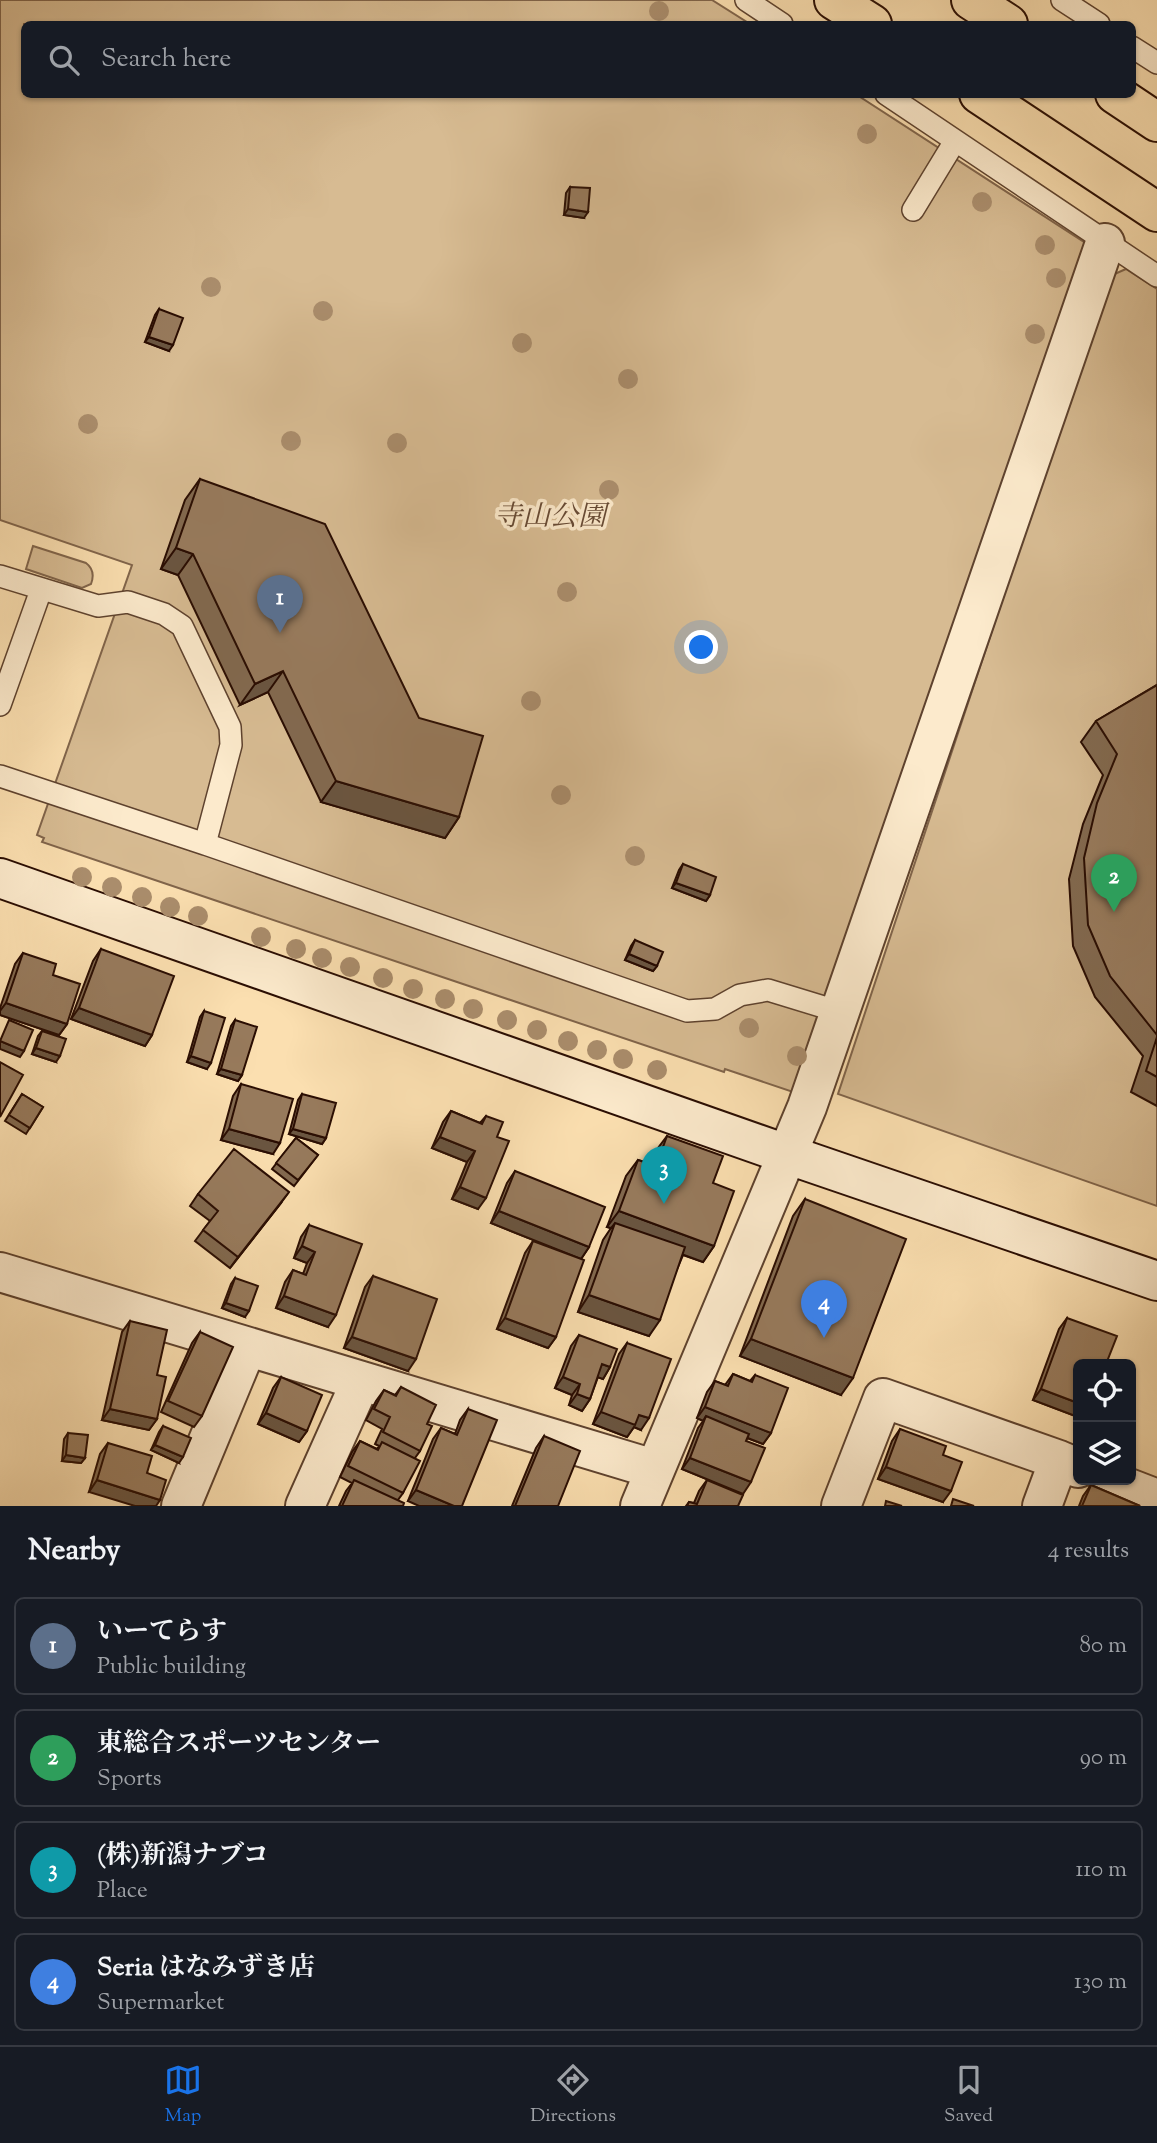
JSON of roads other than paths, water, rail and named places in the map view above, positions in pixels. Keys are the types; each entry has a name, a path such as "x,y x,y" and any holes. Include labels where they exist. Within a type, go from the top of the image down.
{"highway":[{"path":"834,0 867,21"},
{"path":"971,0 1003,21"},
{"path":"985,98 1157,212"},
{"path":"1121,98 1157,122"}],"street":[{"path":"640,1506 807,1107 1105,243"},
{"path":"3,887 1157,1281"},
{"path":"0,1272 654,1469"},
{"path":"181,1506 247,1347"},
{"path":"305,1506 361,1381"},
{"path":"841,1506 883,1398 1069,1464 1042,1506"},
{"path":"1121,1485 1157,1499"}],"lane":[{"path":"746,0 778,21"},
{"path":"1062,0 1094,21"},
{"path":"1136,50 1157,63"},
{"path":"892,98 1157,276"},
{"path":"913,210 955,141"},
{"path":"0,576 98,606 128,602 164,614 182,626 230,727 232,745 205,845"},
{"path":"0,705 4,679 41,590"},
{"path":"0,776 687,1011 715,1009 740,995 768,990 840,1012"}],"place":[{"name":"いーてらす","path":"280,633"},
{"name":"東総合スポーツセンター","path":"1114,912"},
{"name":"(株)新潟ナブコ","path":"664,1204"},
{"name":"Seria はなみずき店","path":"824,1338"}],"park label":[{"name":"寺山公園","path":"550,515"}]}
